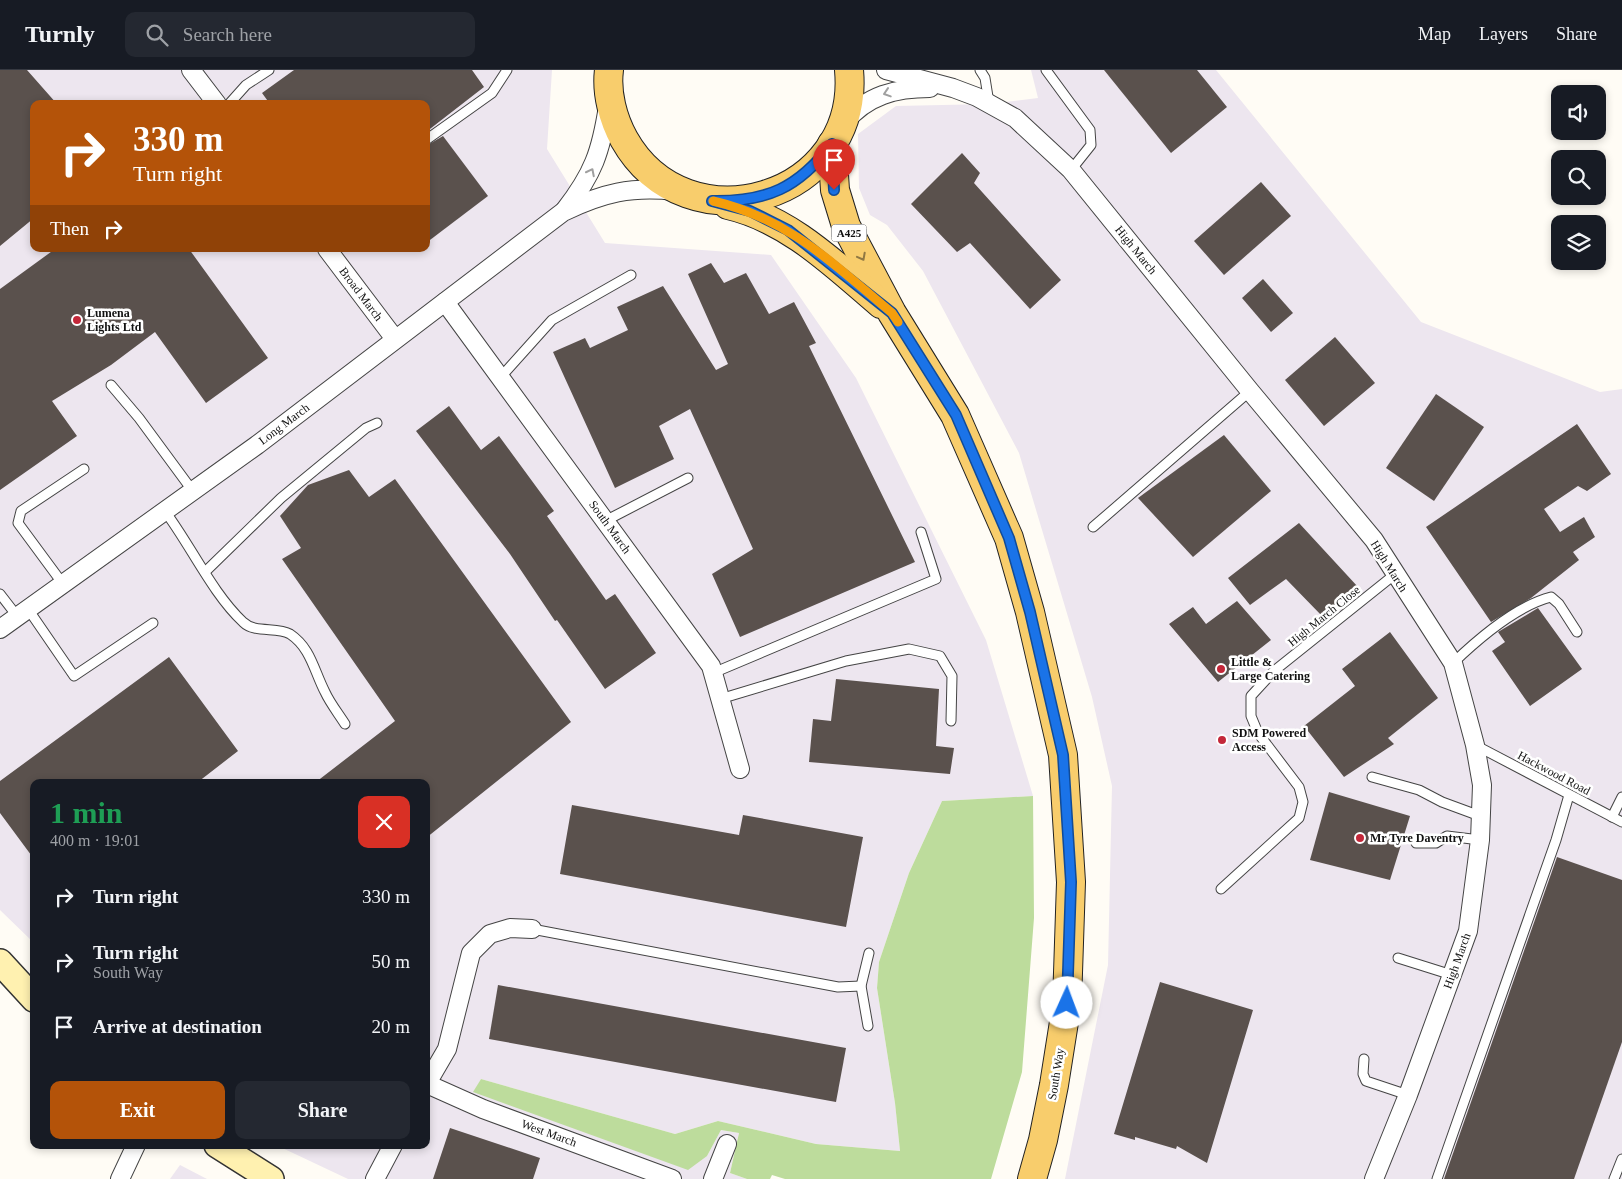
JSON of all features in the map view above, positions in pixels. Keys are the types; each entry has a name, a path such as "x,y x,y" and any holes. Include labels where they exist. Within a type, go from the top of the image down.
{"main road":[{"path":"609,83 617,126 632,154 654,176 681,192 712,201 740,201 768,196 793,184 815,167 837,135 848,104 849,70"},
{"name":"South Way","path":"837,135 834,190 841,214 892,313 956,415 1009,538 1030,612 1063,755 1071,882 1067,1003 1054,1085 1043,1140 1032,1179"},
{"name":"South Way","path":"712,201 750,211 788,230 892,313"},
{"path":"0,962 30,995"},
{"path":"224,1149 271,1179"}],"street":[{"name":"High March","path":"886,70 953,88 1015,118 1071,170 1250,392 1374,540 1394,575 1453,663 1475,745 1482,785 1480,840 1468,931 1408,1095 1374,1179"},
{"path":"194,71 214,100"},
{"name":"Long March","path":"563,212 580,191 594,165 603,138 609,83"},
{"name":"High March","path":"837,135 860,106 891,91 909,88 953,88"},
{"name":"Long March","path":"0,629 163,510 257,445 563,212 596,197 625,190 643,189 681,192"},
{"name":"Broad March","path":"329,252 396,339"},
{"name":"South March","path":"445,302 711,666 740,769"},
{"name":"West March","path":"430,1077 447,1049 472,953 490,934 510,928 532,930"},
{"name":"West March","path":"430,1086 483,1109 672,1179"},
{"path":"712,1179 727,1144"},
{"path":"120,1179 134,1149"},
{"path":"375,1179 391,1149"}],"lane":[{"path":"233,100 246,85 268,70"},
{"path":"430,137 492,93 507,70"},
{"path":"980,70 985,78 989,104"},
{"path":"1046,70 1090,130 1091,145 1071,170"},
{"path":"500,378 552,320 631,275"},
{"path":"111,385 192,490"},
{"path":"1092,527 1250,392"},
{"path":"205,572 281,498 358,434 377,423"},
{"path":"63,584 18,524 22,511 84,469"},
{"path":"605,521 688,478"},
{"path":"163,510 181,533 205,572 244,624 265,630 288,633 307,649 325,692 345,724"},
{"path":"713,673 936,579 921,532"},
{"name":"High March Close","path":"1221,889 1299,818 1303,802 1299,787 1258,733 1251,716 1251,696 1274,671 1394,575"},
{"path":"0,594 22,612 74,676 153,623"},
{"path":"1453,663 1480,637 1538,600 1551,597 1559,604 1577,632"},
{"path":"720,699 846,661 909,649 940,656 952,676 951,721"},
{"name":"Hackwood Road","path":"1475,745 1622,822"},
{"path":"1372,778 1418,790 1442,802 1480,816"},
{"path":"1437,1179 1553,848 1569,795"},
{"path":"1612,817 1622,797"},
{"path":"1416,844 1436,843 1447,836 1480,840"},
{"path":"532,930 838,987 861,986"},
{"path":"868,1026 861,986 869,953"},
{"path":"1398,958 1452,974"},
{"path":"1364,1059 1363,1074 1366,1081 1408,1095"},
{"path":"1614,1179 1622,1159"}],"shaded area":[{"path":"0,70 552,70 547,149 605,243 771,255 856,378 986,640 1033,796 942,801 909,873 879,962 877,988 895,1103 900,1151 816,1144 718,1121 675,1134 481,1079 474,1092 707,1156 721,1130 739,1133 730,1173 747,1179 348,1179 284,1149 430,1149 430,779 30,779 30,939 0,910"},
{"path":"1031,70 1216,70 1421,322 1600,392 1622,389 1622,1179 1065,1179 1108,965 1112,786 1092,697 1019,453 923,271 887,225 870,215 859,188 858,134 896,106 989,104 1038,98"},
{"path":"180,1165 207,1179 170,1179"}],"green space":[{"path":"1033,796 1034,918 1022,1072 991,1179 785,1179 772,1175 770,1179 747,1179 730,1173 739,1133 721,1130 707,1156 688,1170 473,1092 481,1079 675,1134 718,1121 816,1144 900,1151 895,1103 877,988 879,962 909,873 942,801"}],"building":[{"path":"0,70 27,70 53,100 30,100 30,221 0,246"},
{"path":"294,70 472,70 484,87 430,129 430,100 267,100 262,93"},
{"path":"1104,70 1197,70 1227,107 1171,153"},
{"path":"443,136 488,196 430,240 430,144"},
{"path":"962,153 980,173 974,183 1061,280 1030,309 970,243 957,252 911,204"},
{"path":"1261,182 1291,216 1224,275 1194,241"},
{"path":"51,252 191,252 268,358 206,403 155,332 111,365 52,401 77,436 0,490 0,289"},
{"path":"711,263 724,283 746,273 769,314 794,302 816,343 809,346 915,562 740,637 712,574 753,549 690,409 659,426 674,459 615,488 553,352 585,338 590,348 628,330 617,307 663,286 716,370 728,364 688,274"},
{"path":"1263,279 1293,313 1271,332 1242,298"},
{"path":"1335,337 1375,383 1324,426 1285,380"},
{"path":"1436,394 1484,427 1434,501 1386,468"},
{"path":"449,406 481,450 499,436 554,511 547,516 606,600 615,594 656,653 605,689 557,620 555,621 510,554 416,431"},
{"path":"1577,424 1611,474 1587,491 1578,486 1544,509 1560,532 1584,517 1595,537 1573,552 1579,560 1531,598 1491,622 1426,527"},
{"path":"1224,435 1271,491 1193,557 1138,498"},
{"path":"349,470 369,497 395,479 571,722 430,835 430,779 320,779 395,721 282,559 301,548 280,516 308,485"},
{"path":"1299,523 1358,587 1322,616 1286,579 1250,605 1228,578"},
{"path":"1237,601 1271,640 1218,682 1169,624 1193,607 1206,624"},
{"path":"1538,608 1582,669 1530,706 1492,651 1505,642 1498,632"},
{"path":"1390,632 1438,698 1388,738 1394,744 1344,777 1304,726 1355,686 1342,669"},
{"path":"169,657 238,751 202,779 30,779 30,854 0,813 0,781"},
{"path":"836,679 939,689 936,746 954,748 950,774 809,762 813,719 831,721"},
{"name":"Mr Tyre Daventry","path":"1329,792 1410,816 1390,880 1310,860"},
{"path":"572,805 739,835 743,815 863,837 846,927 560,874"},
{"path":"1557,857 1622,880 1622,1042 1574,1179 1444,1179"},
{"path":"1160,982 1253,1010 1207,1163 1177,1146 1176,1149 1135,1137 1135,1140 1114,1134"},
{"path":"498,985 846,1048 836,1102 489,1039"},
{"path":"450,1128 540,1158 533,1179 433,1179"}],"slow traffic":[{"path":"713,201 750,211 788,230 813,248 892,313 898,322"}],"place":[{"name":"Lumena Lights Ltd","path":"77,320"},
{"name":"Little & Large Catering","path":"1221,669"},
{"name":"SDM Powered Access","path":"1222,740"},
{"name":"Mr Tyre Daventry","path":"1360,838"}],"route":[{"path":"834,190 832,144 815,167 793,184 768,196 740,201 712,201 750,211 788,230 813,248 892,313 956,415 1009,538 1030,612 1063,755 1071,882 1067,1003"}]}
